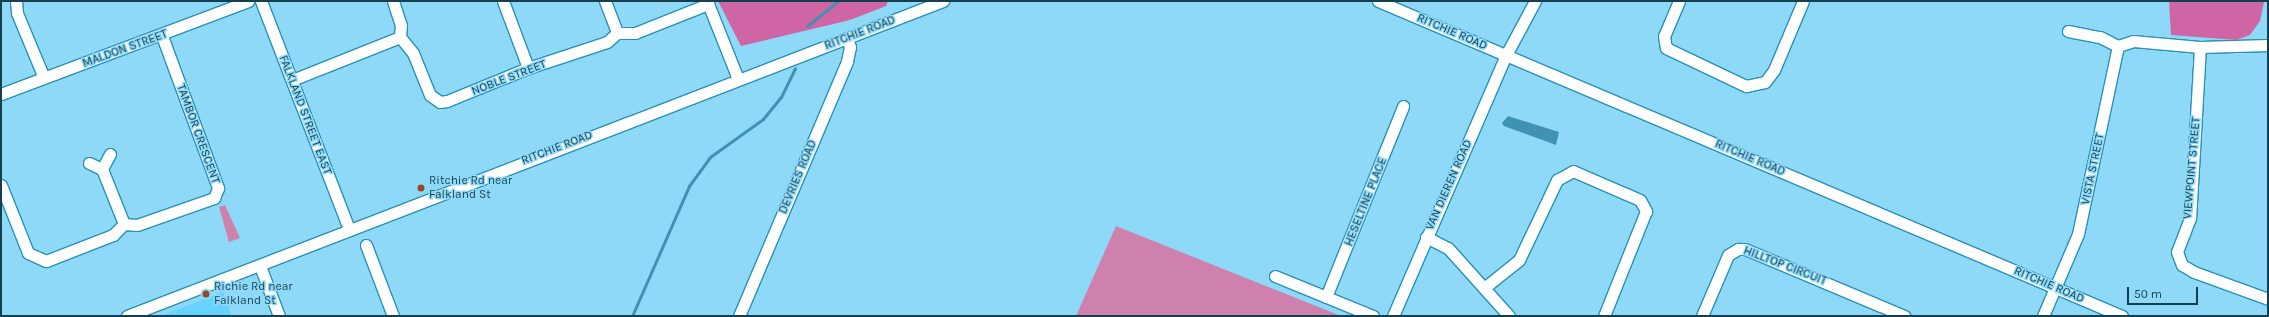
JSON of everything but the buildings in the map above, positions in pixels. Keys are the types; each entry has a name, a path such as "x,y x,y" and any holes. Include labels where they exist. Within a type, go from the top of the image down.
{"street":[{"path":"16,1 17,13 44,78"},
{"name":"MALDON STREET","path":"1,94 162,36 248,1"},
{"name":"FALKLAND STREET EAST","path":"261,1 349,229"},
{"path":"292,80 400,37 401,25 394,1"},
{"path":"503,1 528,68"},
{"path":"605,1 617,33 635,33 707,3 738,80"},
{"name":"RITCHIE ROAD","path":"127,316 260,266 349,229 943,1"},
{"name":"RITCHIE ROAD","path":"1378,1 2122,316"},
{"name":"VAN DIEREN ROAD","path":"1393,316 1506,55 1535,1"},
{"path":"1679,1 1664,36 1666,48 1746,86 1756,86 1774,70 1803,1"},
{"path":"2068,31 2100,37 2118,46 2133,41 2200,47 2268,45"},
{"name":"NOBLE STREET","path":"400,37 413,53 430,95 440,102 512,77 528,68 608,42 617,33"},
{"name":"TAMBOR CRESCENT","path":"124,224 137,225 201,204 214,198 218,188 162,36"},
{"name":"DEVRIES ROAD","path":"739,316 847,61 850,47 847,38"},
{"name":"VISTA STREET","path":"2044,316 2058,289 2080,226 2118,46"},
{"name":"VIEWPOINT STREET","path":"2200,47 2190,218 2177,252 2182,265 2194,272 2268,299"},
{"name":"HESELTINE PLACE","path":"1326,297 1404,106"},
{"path":"102,169 110,154"},
{"path":"1,185 28,253 37,260 46,261 113,235 124,224 102,169 88,163"},
{"path":"1484,288 1519,260 1557,180 1573,171 1640,200 1646,211 1604,316"},
{"path":"1426,237 1448,248 1509,316"},
{"path":"366,245 392,316"},
{"name":"HILLTOP CIRCUIT","path":"1702,316 1728,255 1738,249 1745,249 1904,316"},
{"path":"260,266 279,316"},
{"path":"1275,276 1373,316"}],"shaded area":[{"path":"718,1 888,1 886,6 850,20 741,46"},
{"path":"2169,1 2264,2 2260,21 2250,35 2236,40 2171,35"},
{"path":"1508,116 1559,132 1556,145 1504,126 1502,123"},
{"path":"225,205 240,238 229,242 219,207"},
{"path":"1116,226 1341,316 1076,316"},
{"path":"223,292 232,316 160,316"}],"waterway":[{"path":"807,26 838,1"},
{"path":"632,316 689,186 710,157 763,119 781,97 795,68"}],"place":[{"name":"Ritchie Rd near Falkland St","path":"421,188"},
{"name":"Richie Rd near Falkland St","path":"206,294"}]}
